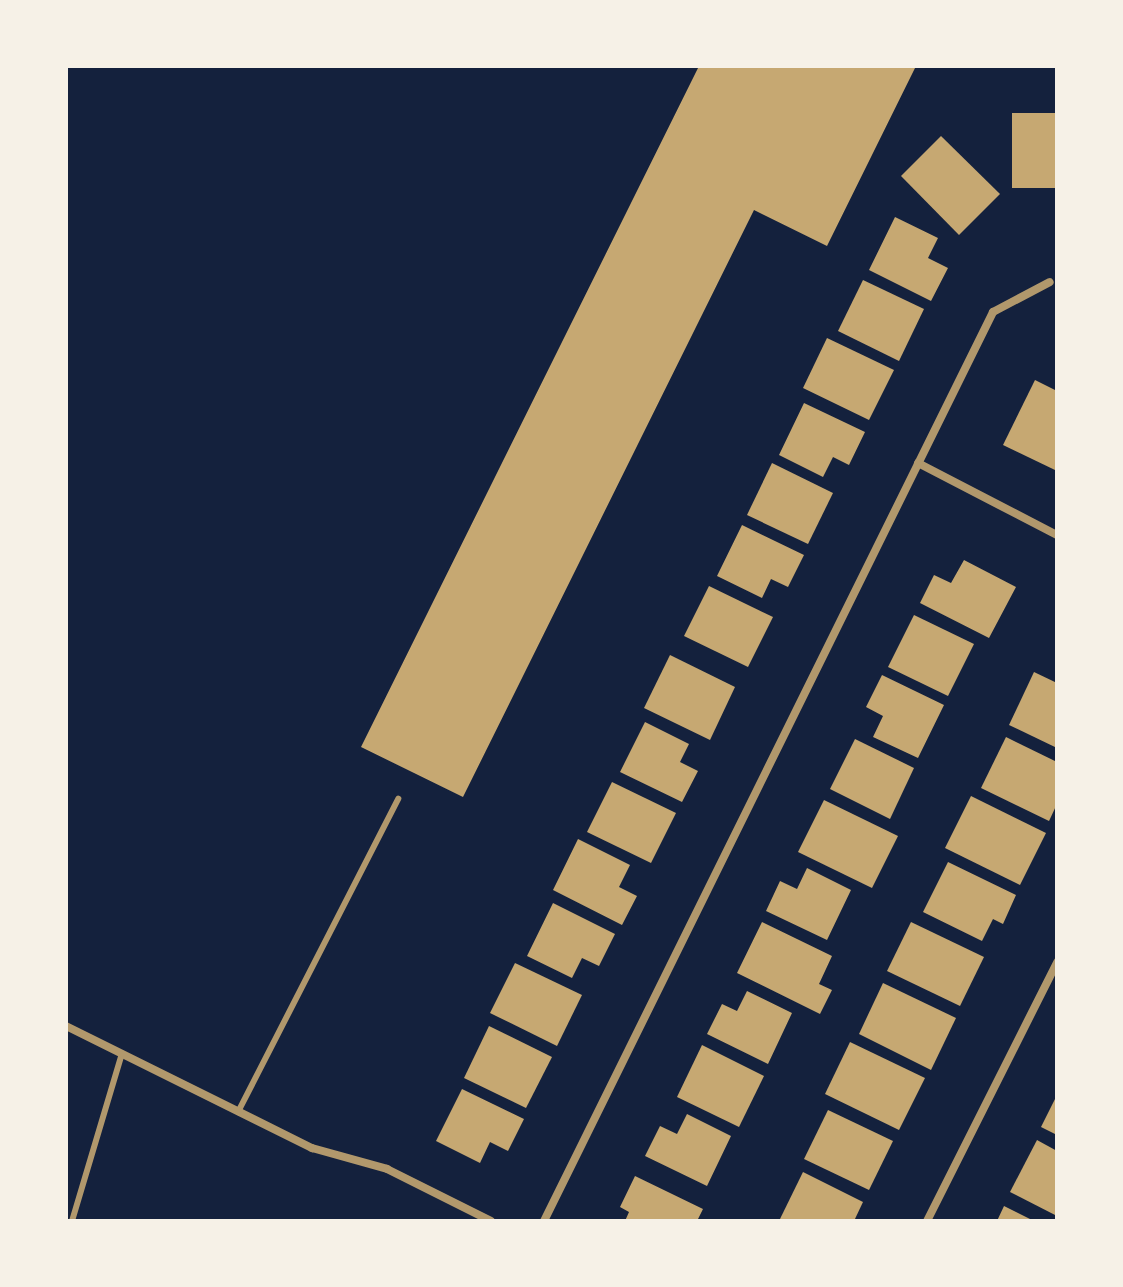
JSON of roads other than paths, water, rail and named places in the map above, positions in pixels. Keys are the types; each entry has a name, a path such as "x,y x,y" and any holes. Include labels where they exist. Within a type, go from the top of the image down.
{"street":[{"path":"544,1221 993,312 1050,282"},
{"path":"918,463 1057,535"},
{"path":"927,1221 1057,962"},
{"path":"66,1026 312,1148 387,1169 491,1221"}],"lane":[{"path":"238,1112 398,799"},
{"path":"72,1221 122,1053"}]}
